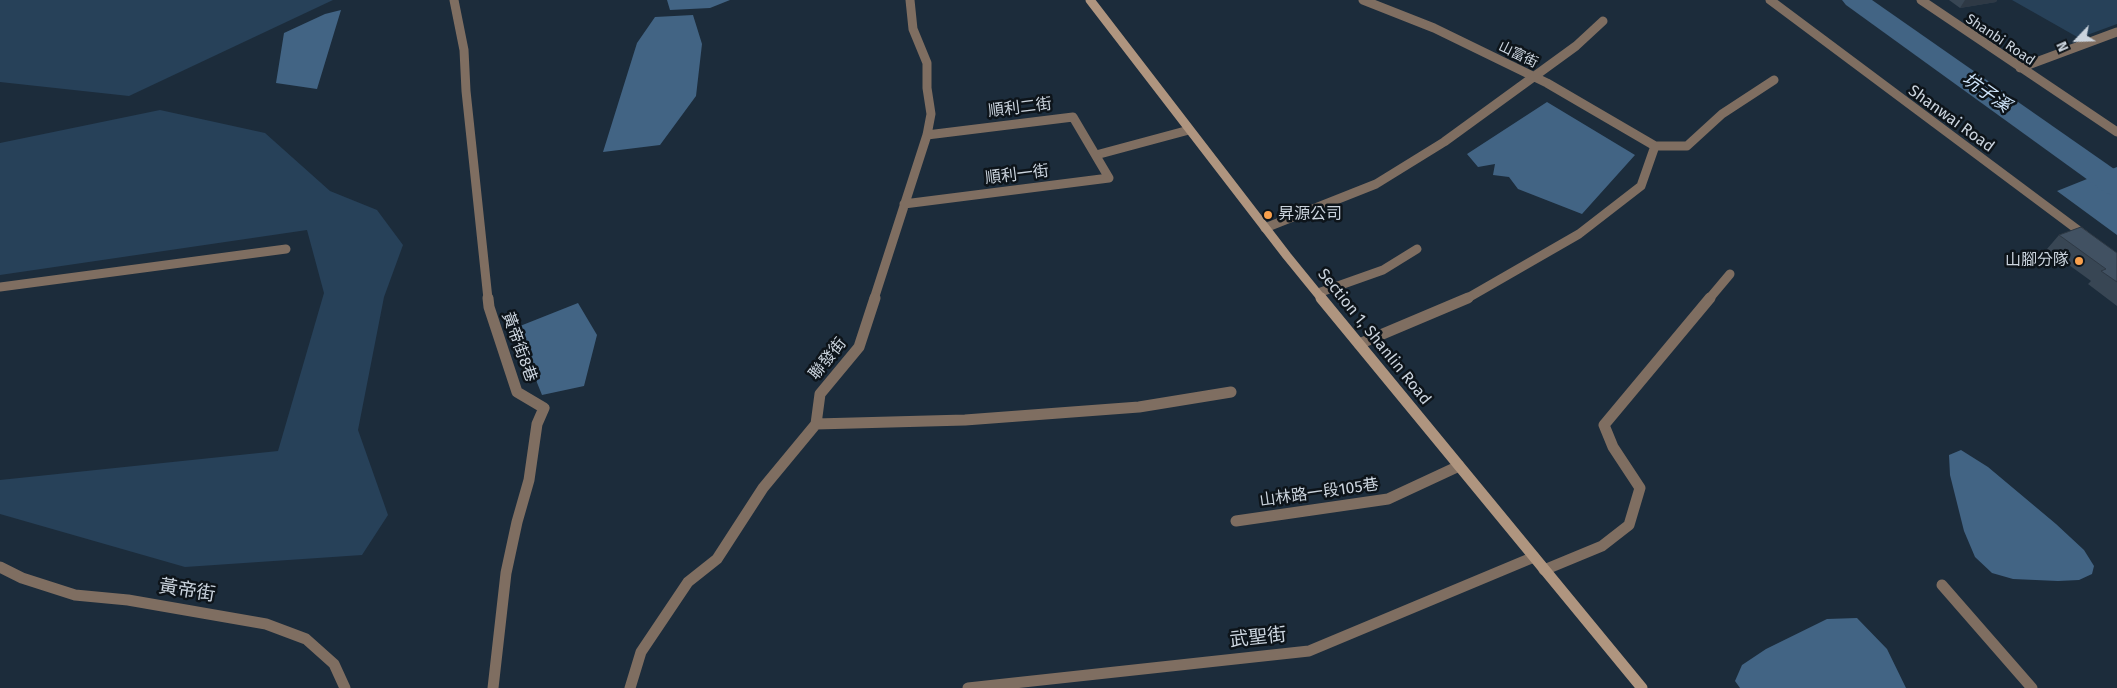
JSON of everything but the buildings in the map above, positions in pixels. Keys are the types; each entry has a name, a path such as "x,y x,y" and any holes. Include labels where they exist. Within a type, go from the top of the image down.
{"main road":[{"name":"Section 1, Shanlin Road","path":"1090,0 1265,228 1642,688"}],"street":[{"name":"黃帝街8巷","path":"454,0 464,50 466,91 489,308 517,392 544,408 537,424 529,480 517,522 506,573 493,688"},
{"name":"聯發街","path":"816,424 820,394 859,347 927,135 931,114 927,88 927,63 914,29 910,0"},
{"name":"山富街","path":"1363,0 1434,28 1534,76 1655,146"},
{"name":"Shanwai Road","path":"1770,0 2094,242"},
{"name":"Shanbi Road","path":"1922,0 1935,11 2117,132"},
{"path":"1265,228 1376,184 1444,142 1576,46 1603,22"},
{"path":"2020,68 2117,32"},
{"path":"1359,344 1466,299 1579,234 1641,186 1655,146 1687,146 1722,114 1774,80"},
{"name":"順利二街","path":"927,135 1073,117 1096,155"},
{"path":"1096,155 1189,130"},
{"name":"順利一街","path":"904,204 1109,178 1096,155"},
{"path":"0,287 286,249"},
{"path":"1318,293 1383,270 1417,249"},
{"path":"1544,570 1602,546 1629,525 1640,488 1613,446 1604,425 1730,274"},
{"path":"630,688 641,652 688,582 717,559 764,488 816,424 965,420 1139,407 1231,392"},
{"name":"山林路一段105巷","path":"1236,521 1388,499 1459,466"},
{"name":"武聖街","path":"968,688 1309,651 1534,558"},
{"name":"黃帝街","path":"0,567 22,578 75,595 128,600 266,624 306,639 334,664 346,688"},
{"path":"1942,585 2032,688"}],"shaded area":[{"path":"0,0 333,0 129,96 0,82"},
{"path":"667,0 730,0 710,8 670,10"},
{"path":"2012,0 2117,0 2117,24 2079,38"},
{"path":"341,10 317,89 276,83 284,33 325,14"},
{"path":"693,15 702,44 696,96 660,145 603,152 637,43 655,17"},
{"path":"1547,102 1635,155 1582,214 1518,189 1509,177 1493,175 1495,164 1478,167 1467,154"},
{"path":"160,110 265,133 330,191 377,210 403,245 384,297 358,430 388,515 362,555 185,567 0,514 0,480 278,451 324,293 307,230 0,275 0,143"},
{"path":"2117,167 2117,235 2057,191"},
{"path":"578,303 597,335 584,386 542,395 515,328"},
{"path":"1961,450 1988,467 2084,550 2094,566 2092,574 2079,580 2013,579 1992,573 1975,557 1964,531 1950,475 1949,455"},
{"path":"1857,618 1887,649 1906,688 1740,688 1735,681 1742,665 1766,649 1827,619"}],"waterway":[{"name":"坑子溪","path":"1855,0 2117,186"}],"place":[{"name":"昇源公司","path":"1268,215"},
{"name":"山腳分隊","path":"2079,261"}]}
